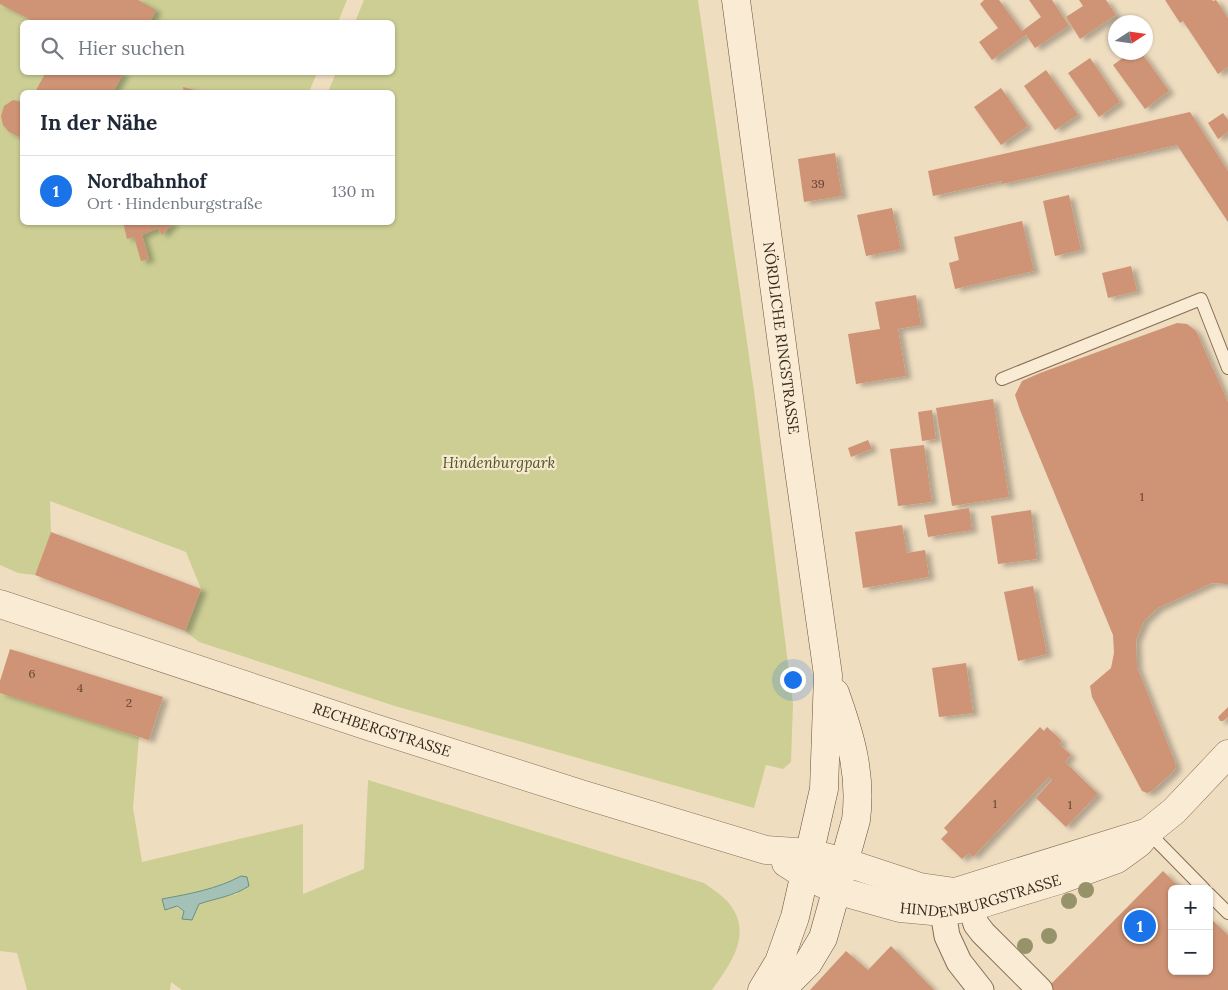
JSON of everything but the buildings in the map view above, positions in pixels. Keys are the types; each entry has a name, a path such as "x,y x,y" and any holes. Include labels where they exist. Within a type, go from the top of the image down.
{"street":[{"name":"NÖRDLICHE RINGSTRASSE","path":"736,0 828,675 824,790 794,917 779,962 762,990"},
{"name":"RECHBERGSTRASSE","path":"0,604 486,764 808,864"},
{"name":"NÖRDLICHE RINGSTRASSE","path":"781,990 808,963 823,938 856,820 858,805 857,773 851,740 828,675"},
{"name":"HINDENBURGSTRASSE","path":"808,864 836,890 900,908 956,904 1148,832 1174,811 1228,754"},
{"name":"HINDENBURGSTRASSE","path":"808,864 844,862 920,887 956,904"},
{"path":"981,990 959,962 947,936 956,904 1040,990"}],"lane":[{"path":"1002,379 1201,299 1228,368"},
{"path":"1148,832 1200,885"},
{"path":"1213,898 1228,913"}],"green space":[{"name":"Hindenburgpark","path":"0,0 347,0 339,20 20,20 20,75 316,75 310,90 20,90 20,225 395,225 395,90 329,90 335,75 395,75 395,20 356,20 364,0 698,0 754,391 793,704 791,762 783,769 766,765 754,808 395,706 199,642 185,631 201,589 186,552 50,501 51,532 35,575 18,573 0,565"},
{"path":"0,692 139,737 133,808 142,862 303,824 303,894 364,869 368,780 704,883 728,902 736,914 739,925 737,948 712,990 182,990 171,982 170,990 27,990 17,953 0,951","holes":["241,876 237,894 210,900 184,911 162,900 213,888"]}],"water":[{"path":"241,876 247,877 249,886 231,895 199,904 192,920 182,919 184,911 177,906 165,910 162,899 213,888"}],"place":[{"name":"Nordbahnhof","path":"1140,926"}]}
